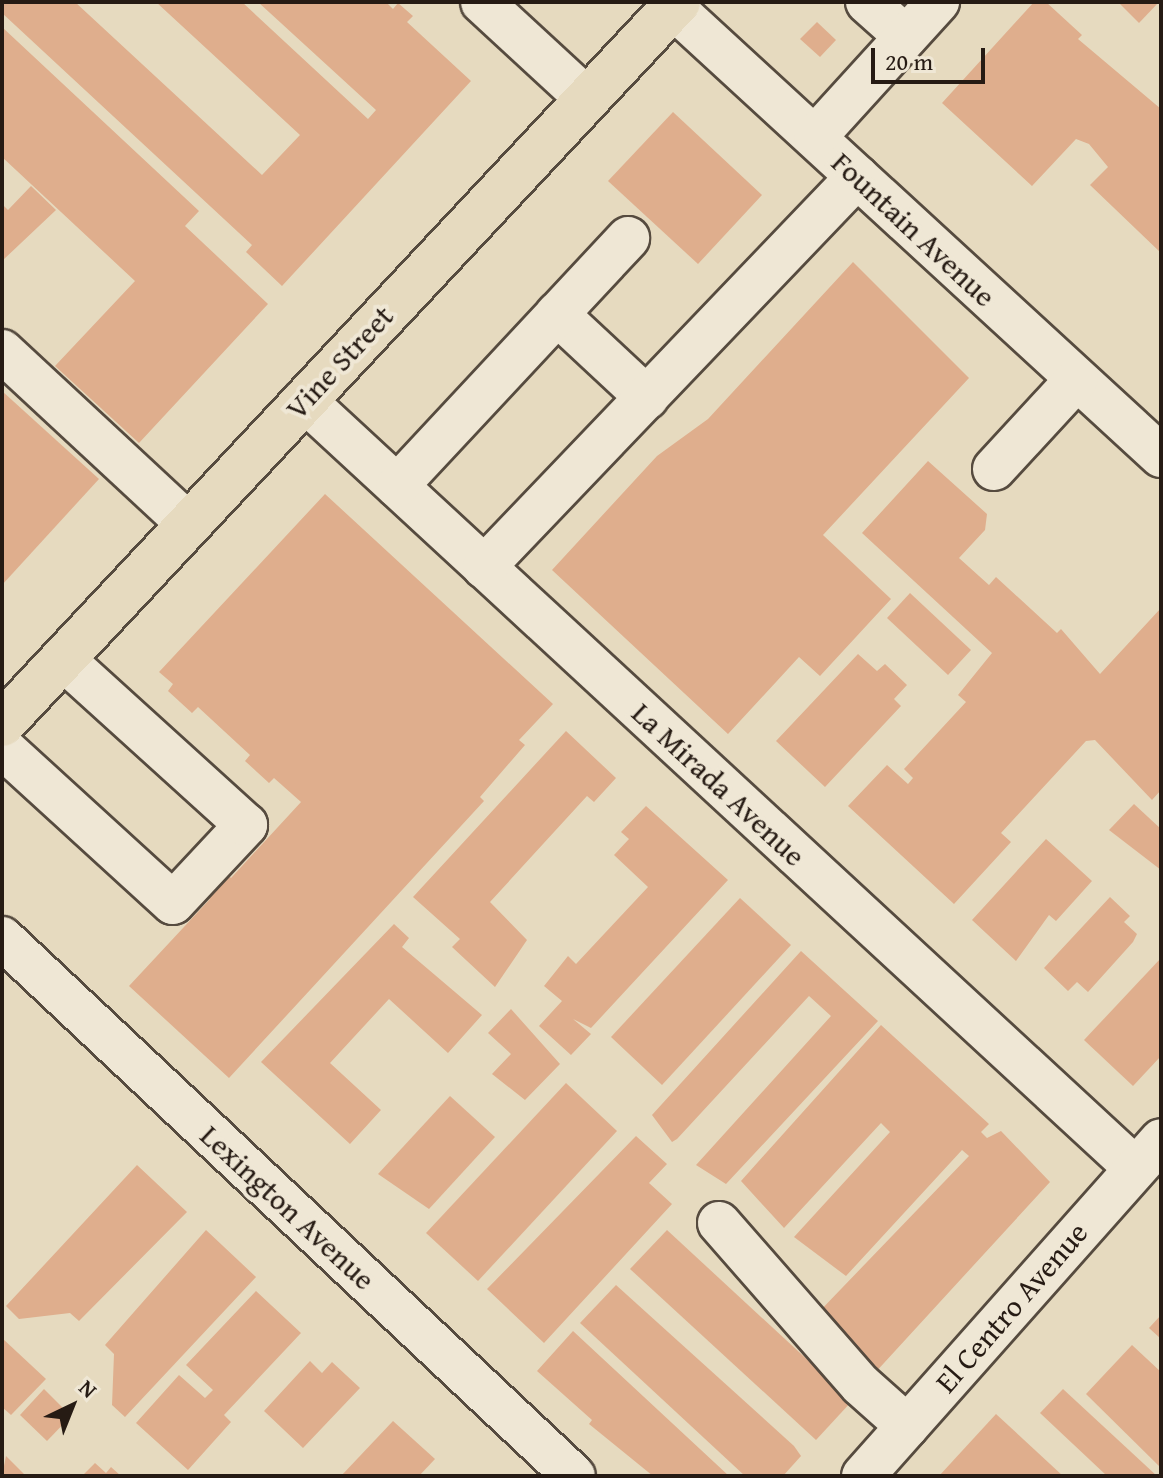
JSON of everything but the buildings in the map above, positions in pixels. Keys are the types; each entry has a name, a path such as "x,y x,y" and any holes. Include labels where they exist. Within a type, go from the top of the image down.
{"main road":[{"name":"Vine Street","path":"2,724 673,4"}],"street":[{"path":"482,2 587,99"},
{"path":"867,2 906,37"},
{"path":"815,137 938,2"},
{"name":"Fountain Avenue","path":"673,4 1161,456"},
{"path":"484,567 857,177"},
{"path":"397,486 628,238"},
{"path":"557,314 647,398"},
{"path":"2,351 189,525"},
{"path":"994,469 1077,379"},
{"name":"La Mirada Avenue","path":"304,400 484,567 1147,1154"},
{"path":"2,747 173,903 246,825 63,659"},
{"name":"Lexington Avenue","path":"2,938 574,1476"},
{"name":"El Centro Avenue","path":"863,1476 1147,1154"},
{"path":"719,1223 861,1385 907,1426"}]}
